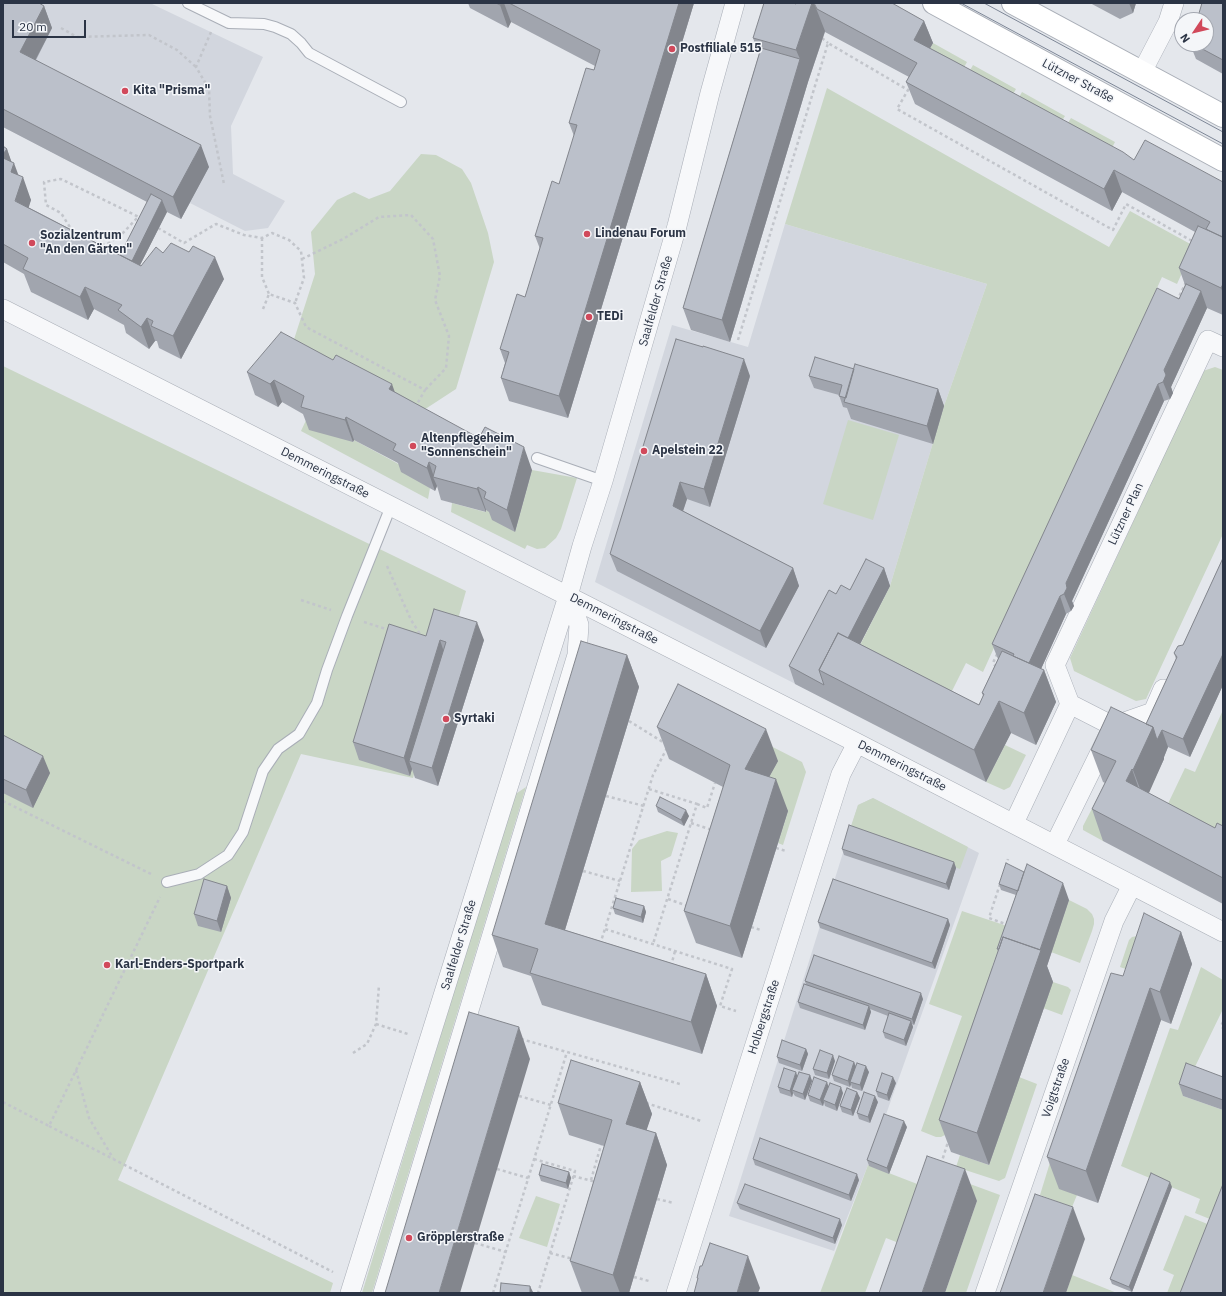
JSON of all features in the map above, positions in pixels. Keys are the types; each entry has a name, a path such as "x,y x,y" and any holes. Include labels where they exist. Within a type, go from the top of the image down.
{"main road":[{"name":"Lützner Straße","path":"934,3 1223,160"},
{"path":"1013,3 1223,116"}],"street":[{"name":"Saalfelder Straße","path":"352,1288 603,481 678,226 710,93 736,3"},
{"path":"1142,72 1168,22 1174,3"},
{"name":"Demmeringstraße","path":"3,309 857,742 1223,932"},
{"name":"Lützner Plan","path":"1070,704 1055,665 1208,340 1223,347"},
{"path":"383,1293 577,655 579,625 568,596"},
{"path":"1055,844 1113,726 1152,712 1172,670"},
{"path":"1014,823 1070,704 1113,726"},
{"name":"Holbergstraße","path":"676,1293 841,774 857,742"},
{"name":"Voigtstraße","path":"985,1293 1116,917 1132,885"}],"lane":[{"path":"188,3 229,23 264,24 291,34 309,53 401,102"},
{"path":"537,458 603,481"},
{"path":"168,882 199,874 228,855 243,832 263,771 278,749 299,734 317,703 327,670 347,616 391,506"}],"path":[{"path":"196,67 217,17"},
{"path":"61,28 77,37 149,35 177,50 196,67 209,89 210,116 224,184"},
{"path":"822,38 908,90 897,109 1113,230 1126,204 1196,243"},
{"path":"738,340 828,43"},
{"path":"78,236 73,232 61,212 46,205 44,182 61,179 142,219"},
{"path":"94,243 106,245 122,234 138,216"},
{"path":"302,259 343,239 379,217 411,216 433,239 440,276 434,300 449,336 446,368 425,390 416,407"},
{"path":"158,228 184,243 216,224 244,235 262,238 272,233 289,240 301,251 304,278 295,303 306,327 425,390"},
{"path":"262,238 262,277 269,294 263,309"},
{"path":"1173,296 1178,299 1187,279"},
{"path":"269,294 295,303"},
{"path":"374,550 387,565 411,620 425,642"},
{"path":"301,600 390,630"},
{"path":"999,649 993,663 999,670"},
{"path":"629,721 668,745"},
{"path":"600,944 653,775 670,740"},
{"path":"649,789 707,808 715,783"},
{"path":"606,796 644,806"},
{"path":"3,801 168,882 49,1126"},
{"path":"653,944 697,804"},
{"path":"692,823 717,832"},
{"path":"776,848 786,851"},
{"path":"1005,869 1008,859"},
{"path":"583,871 620,881"},
{"path":"1000,883 990,918 1011,926"},
{"path":"668,899 693,907"},
{"path":"751,927 761,930"},
{"path":"605,929 732,970 720,1006 736,1011"},
{"path":"671,966 676,951"},
{"path":"353,1053 367,1044 376,1024 379,985"},
{"path":"1223,1022 1221,1026 1223,1028"},
{"path":"376,1024 429,1040"},
{"path":"516,1037 680,1084"},
{"path":"493,1293 567,1052"},
{"path":"76,1070 89,1118 113,1159"},
{"path":"519,1096 551,1105"},
{"path":"642,1101 701,1121"},
{"path":"3,1102 113,1159 352,1288"},
{"path":"940,1167 950,1138"},
{"path":"591,1180 601,1145"},
{"path":"534,1159 575,1170 538,1293"},
{"path":"498,1168 528,1178"},
{"path":"573,1176 598,1183"},
{"path":"657,1199 674,1203"},
{"path":"475,1243 506,1252"},
{"path":"550,1253 577,1260"},
{"path":"634,1277 649,1281"}],"shaded area":[{"name":"Kita \"Prisma\"","path":"3,3 150,3 263,57 231,126 233,174 285,201 268,228 245,231 190,203 181,219 3,127"},
{"path":"785,224 987,284 944,406 890,586 831,702 595,582 672,325 748,347"},
{"path":"873,798 979,853 868,1165 834,1251 729,1216 858,805"}],"green space":[{"path":"933,43 967,62 957,80 922,63"},
{"path":"973,65 1016,89 1006,107 963,83"},
{"path":"827,88 1109,247 1130,211 1194,246 1177,284 1162,277 983,672 966,663 949,697 858,649 890,586 944,406 987,284 785,224"},
{"path":"1022,92 1065,116 1054,133 1012,110"},
{"path":"1071,118 1115,142 1105,161 1060,136"},
{"path":"421,154 436,155 462,169 471,183 488,233 494,262 456,389 410,419 289,355 315,274 311,232 337,200 354,192 369,199 390,191"},
{"name":"Karl-Enders-Sportpark","path":"3,366 466,591 413,778 301,754 118,1180 333,1283 330,1293 3,1293"},
{"path":"1215,367 1223,370 1223,534 1146,699 1136,701 1074,671 1070,658 1203,371"},
{"path":"308,416 354,442 354,440 404,467 430,488 428,499 301,431"},
{"path":"848,420 899,435 873,520 823,504"},
{"path":"532,470 577,478 561,529 556,538 545,548 537,549 527,545 525,549 451,512 452,503 485,512 486,510 494,514 515,532"},
{"path":"1223,710 1223,839 1165,810 1185,768 1195,772"},
{"path":"761,741 802,762 806,772 783,845 778,843 788,811 756,801"},
{"path":"1005,745 1026,755 1010,787 1004,790 986,782"},
{"path":"526,787 372,1293 362,1293 514,795"},
{"path":"1100,793 1122,806 1103,841 1083,830 1083,826"},
{"path":"873,798 968,847 960,869 852,831 850,829 858,805"},
{"path":"667,831 678,833 671,856 661,861 662,891 631,892 632,849 639,840"},
{"path":"1069,900 1087,909 1092,914 1094,919 1092,931 1080,963 1051,952"},
{"path":"962,911 1007,926 992,967 1005,972 947,1134 941,1137 936,1137 921,1131 962,1016 929,1004"},
{"path":"1137,936 1145,976 1120,967 1129,940 1132,937"},
{"path":"1201,967 1223,980 1223,1009 1191,1075 1183,1096 1223,1110 1222,1224 1195,1213 1200,1199 1121,1166 1170,1028 1178,1030"},
{"path":"1053,982 1068,987 1071,990 1062,1015 1043,1008"},
{"path":"1019,1077 1037,1084 1005,1178 999,1181 956,1167 960,1155 989,1165"},
{"path":"1052,1156 1077,1195 1072,1207 1040,1195"},
{"path":"868,1165 925,1187 904,1245 886,1238 865,1293 820,1293"},
{"path":"951,1177 1000,1195 966,1293 945,1293 977,1201"},
{"path":"536,1196 560,1204 547,1247 519,1238"},
{"path":"1185,1215 1220,1229 1194,1293 1167,1293 1174,1275 1163,1270"},
{"path":"1072,1275 1117,1293 1066,1293"}],"building":[{"path":"3,3 39,3 44,6 20,52 201,145 173,197 3,109"},
{"name":"Lindenau Forum","path":"509,3 679,3 559,396 501,378 509,352 500,349 517,294 525,297 543,238 535,236 552,181 559,184 577,125 569,123 586,68 594,70 600,50"},
{"path":"764,3 812,3 796,50 753,38"},
{"path":"814,3 892,3 924,21 914,40 1123,152 1134,160 1145,140 1223,182 1223,236 1222,237 1206,229 1210,222 1114,170 1104,189 906,82 917,63 817,9"},
{"path":"1202,3 1223,3 1223,60 1208,52 1214,52 1214,12 1199,12"},
{"path":"761,48 800,59 722,320 683,308"},
{"path":"3,146 7,149 3,154"},
{"name":"Sozialzentrum \"An den Gärten\"","path":"3,158 14,163 11,172 23,177 15,201 141,266 156,247 163,253 171,243 189,252 193,246 215,257 173,336 151,326 153,321 147,318 141,327 118,310 122,305 85,287 80,297 23,269 28,258 3,244"},
{"path":"151,194 162,200 132,261 120,255"},
{"path":"1198,226 1223,237 1223,284 1221,288 1179,268"},
{"path":"1186,284 1201,291 1164,370 1166,375 1163,382 1158,384 1066,583 1067,588 1064,594 1060,596 1029,663 1013,656 1014,654 992,644 1157,288 1179,299"},
{"name":"Altenpflegeheim \"Sonnenschein\"","path":"281,332 333,360 336,355 392,384 389,389 479,438 485,427 524,447 507,510 484,498 486,492 478,487 477,489 433,477 436,466 429,462 427,468 393,450 396,444 346,417 345,420 301,407 304,396 274,380 270,384 247,372"},
{"path":"676,339 744,359 704,489 680,482 673,506 793,568 760,631 610,554"},
{"path":"815,357 854,369 846,398 839,396 842,385 809,376"},
{"path":"855,364 938,389 927,426 844,402"},
{"path":"1223,558 1223,654 1183,739 1162,730 1157,740 1153,727 1146,724 1177,657 1174,653 1178,646 1183,645"},
{"path":"866,559 884,568 848,638 838,633 819,670 824,685 789,666 829,590 836,594 841,585 850,590"},
{"path":"434,609 477,622 432,768 409,761 446,642 440,640 404,758 353,742 389,624 426,636"},
{"path":"838,633 979,705 984,694 982,693 1002,651 1044,670 1024,713 999,701 974,750 819,670"},
{"path":"581,641 627,655 545,924 706,974 691,1022 530,973 538,949 492,935"},
{"path":"678,684 766,729 745,769 776,779 730,926 684,911 730,765 657,727"},
{"path":"1111,707 1153,727 1133,770 1132,769 1126,781 1215,828 1217,823 1223,826 1223,878 1092,809 1116,761 1091,750"},
{"path":"3,735 43,756 26,790 3,779"},
{"path":"660,797 686,810 681,820 656,806"},
{"path":"849,825 954,862 946,884 842,849"},
{"path":"1006,863 1024,872 1018,891 999,884"},
{"path":"1027,864 1063,883 1040,950 1003,937 999,949 997,949"},
{"path":"204,879 227,886 217,921 194,914"},
{"path":"833,879 948,919 932,963 818,922"},
{"path":"616,898 644,906 641,917 613,908"},
{"path":"1144,913 1181,932 1160,992 1150,988 1086,1171 1047,1157 1111,973 1123,976"},
{"path":"1003,937 1041,950 977,1133 939,1120"},
{"path":"814,955 921,993 912,1019 805,981"},
{"path":"804,984 869,1006 863,1025 798,1002"},
{"path":"469,1012 519,1027 439,1293 385,1293"},
{"path":"889,1013 911,1021 904,1040 883,1032"},
{"path":"782,1040 806,1049 800,1065 777,1057"},
{"path":"820,1050 833,1055 827,1073 813,1069"},
{"path":"839,1056 854,1062 848,1081 832,1075"},
{"path":"571,1060 640,1082 626,1124 656,1133 613,1275 570,1261 612,1120 558,1103"},
{"path":"857,1063 866,1066 860,1085 850,1082"},
{"path":"1186,1063 1223,1077 1223,1100 1179,1084"},
{"path":"784,1068 796,1072 790,1091 778,1087"},
{"path":"799,1072 810,1075 803,1094 792,1090"},
{"path":"882,1073 893,1077 887,1095 876,1091"},
{"path":"814,1077 827,1082 820,1100 808,1095"},
{"path":"830,1083 841,1087 835,1105 823,1100"},
{"path":"847,1088 857,1092 851,1110 840,1106"},
{"path":"864,1092 875,1096 868,1117 857,1113"},
{"path":"884,1114 904,1121 887,1168 867,1160"},
{"path":"760,1138 857,1174 849,1195 753,1159"},
{"path":"927,1156 965,1169 922,1293 879,1293"},
{"path":"542,1164 569,1172 566,1183 539,1175"},
{"path":"1151,1173 1170,1182 1129,1287 1110,1279"},
{"path":"745,1184 840,1219 833,1238 737,1203"},
{"path":"1223,1184 1223,1293 1180,1293"},
{"path":"1035,1194 1073,1207 1043,1293 1000,1293"},
{"path":"710,1243 748,1256 737,1293 694,1293 700,1266 702,1266"},
{"path":"501,1283 530,1286 530,1293 500,1293"}],"tram line":[{"path":"961,3 1223,144"},
{"path":"984,3 1223,132"}],"place":[{"name":"Postfiliale 515","path":"672,49"},
{"name":"Kita \"Prisma\"","path":"125,91"},
{"name":"Lindenau Forum","path":"587,234"},
{"name":"Sozialzentrum \"An den Gärten\"","path":"32,243"},
{"name":"TEDi","path":"589,317"},
{"name":"Altenpflegeheim \"Sonnenschein\"","path":"413,446"},
{"name":"Apelstein 22","path":"644,451"},
{"name":"Syrtaki","path":"446,719"},
{"name":"Karl-Enders-Sportpark","path":"107,965"},
{"name":"Gröpplerstraße","path":"409,1238"}]}
